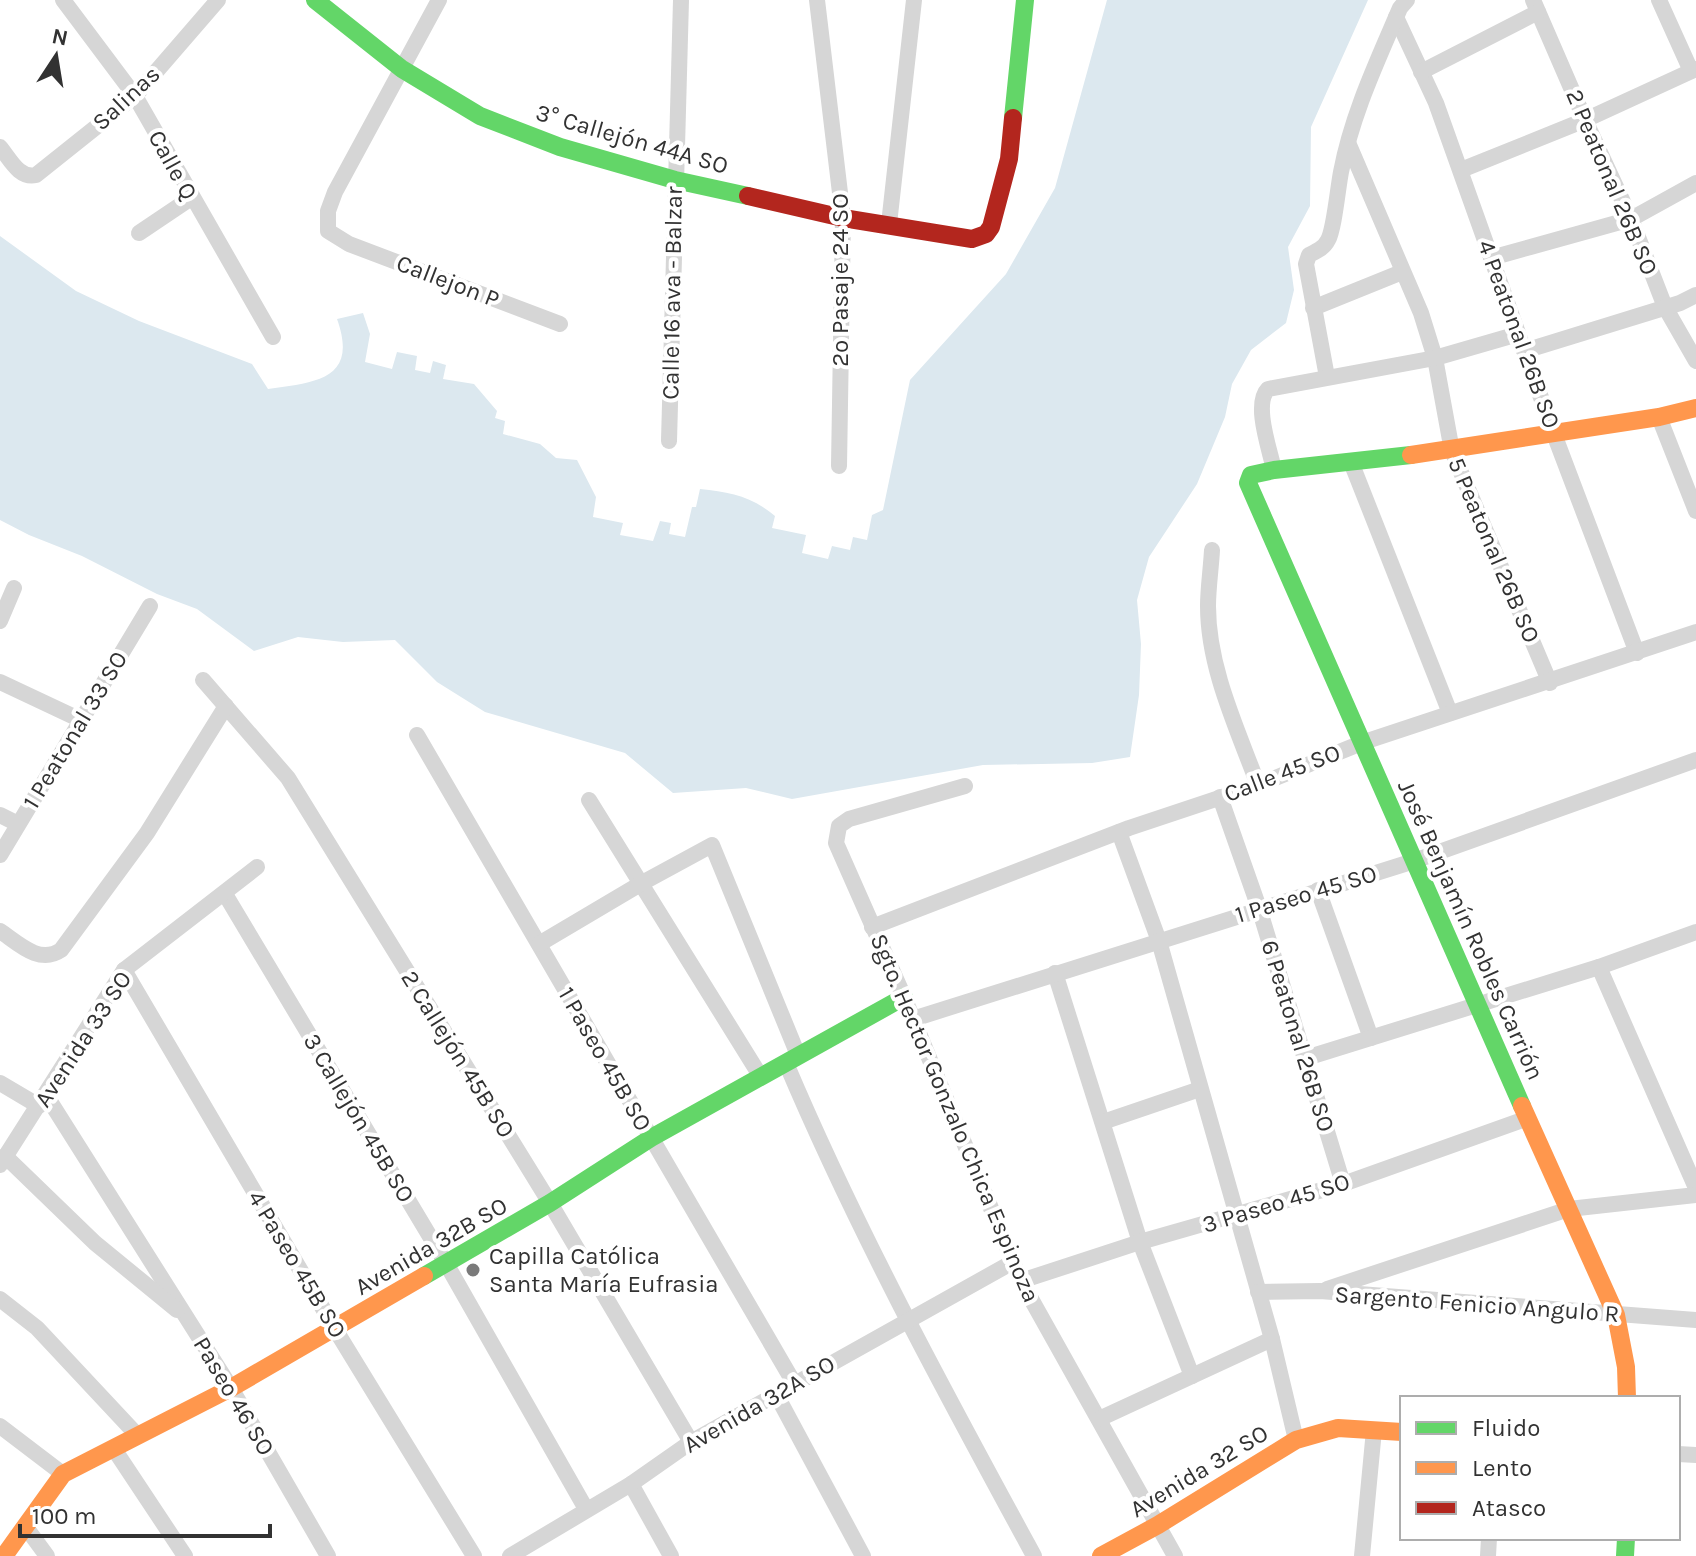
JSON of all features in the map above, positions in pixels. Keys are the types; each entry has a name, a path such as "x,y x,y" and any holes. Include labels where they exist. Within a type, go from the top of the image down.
{"street":[{"name":"Calle Q","path":"63,0 135,96 273,337"},
{"name":"Salinas","path":"0,147 22,174 29,177 36,175 135,96 218,0"},
{"name":"3° Callejón 44A SO","path":"315,0 402,69 480,116 560,147 675,180 843,218 972,239 986,234 991,227 1009,159 1025,0"},
{"path":"402,69 439,0"},
{"name":"Calle 16 ava - Balzar","path":"669,441 681,0"},
{"name":"2º Pasaje 24 SO","path":"817,0 843,218 839,466"},
{"name":"2º Pasaje 24 SO","path":"889,224 914,0"},
{"path":"1327,377 1306,264 1309,255 1322,248 1330,238 1351,128 1366,83 1407,0"},
{"path":"1461,170 1585,120 1693,70 1659,0"},
{"path":"1421,72 1535,6"},
{"name":"2 Peatonal 26B SO","path":"1535,6 1631,219 1665,307 1696,361"},
{"name":"4 Peatonal 26B SO","path":"1396,17 1461,170 1554,434 1637,653"},
{"name":"Callejon P","path":"402,69 330,203 328,231 336,237 560,324"},
{"name":"5 Peatonal 26B SO","path":"1349,145 1421,313 1435,358 1452,451 1550,683"},
{"path":"1491,258 1631,219 1696,183"},
{"path":"139,233 191,198"},
{"path":"1313,308 1402,272"},
{"path":"1524,351 1696,295"},
{"path":"1518,334 1435,358 1268,389 1262,395 1261,410 1274,470 1452,451 1659,417 1696,408"},
{"path":"1659,417 1696,511"},
{"path":"1351,462 1450,713"},
{"name":"José Benjamín Robles Carrión","path":"1274,470 1251,475 1248,487 1364,742 1476,1005 1616,1315 1626,1367 1627,1396"},
{"path":"1212,550 1208,605 1213,652 1221,686 1258,785"},
{"path":"0,621 14,588"},
{"name":"1 Peatonal 33 SO","path":"0,855 150,606"},
{"name":"Calle 45 SO","path":"872,927 1119,832 1258,785 1364,742 1550,683 1696,632"},
{"name":"2 Callejón 45B SO","path":"203,680 288,778 550,1203 691,1442"},
{"path":"0,682 83,721"},
{"path":"0,931 36,954 49,956 61,950 147,833 226,706"},
{"name":"1 Paseo 45B SO","path":"417,735 794,1383"},
{"name":"1 Paseo 45 SO","path":"913,1019 1414,861 1696,760"},
{"name":"Sgto. Hector Gonzalo Chica Espinoza","path":"965,786 849,819 839,826 836,843 904,997 1021,1281 1175,1556"},
{"name":"6 Peatonal 26B SO","path":"1220,797 1259,908 1343,1184"},
{"path":"589,800 761,1077"},
{"path":"0,815 18,824"},
{"path":"1119,832 1159,941 1272,1339 1296,1440"},
{"path":"539,944 712,845 830,1167 906,1320 1034,1556"},
{"name":"Avenida 33 SO","path":"3,1160 124,970 257,867"},
{"path":"1318,890 1371,1038"},
{"name":"3 Callejón 45B SO","path":"225,894 447,1265 586,1509"},
{"path":"1306,1058 1599,967 1696,932"},
{"path":"1599,967 1696,1188"},
{"name":"4 Paseo 45B SO","path":"124,970 335,1329 474,1556"},
{"path":"1055,973 1140,1242 1192,1376"},
{"name":"Avenida 32B SO","path":"4,1556 63,1474 231,1388 447,1265 651,1138 904,997"},
{"path":"0,1083 43,1101"},
{"path":"1103,1122 1200,1089"},
{"name":"Paseo 46 SO","path":"43,1101 231,1388 328,1556"},
{"name":"3 Paseo 45 SO","path":"1021,1281 1140,1242 1343,1184 1528,1118"},
{"name":"Paseo 46 SO","path":"3,1160 95,1243 187,1319"},
{"path":"1320,1291 1569,1209 1696,1195"},
{"name":"Avenida 32A SO","path":"513,1555 631,1484 691,1442 1013,1262"},
{"name":"Sargento Fenicio Angulo R","path":"1258,1292 1320,1291 1696,1320"},
{"path":"0,1299 37,1328 138,1436"},
{"path":"1099,1419 1272,1339"},
{"path":"776,1394 863,1556"},
{"path":"0,1426 63,1474"},
{"name":"Avenida 32 SO","path":"1101,1556 1158,1525 1296,1440 1338,1428 1400,1432"},
{"path":"1362,1556 1374,1430"},
{"path":"114,1449 185,1556"},
{"path":"631,1484 671,1556"},
{"path":"25,1526 47,1556"}],"shaded area":[{"path":"1107,0 1368,0 1311,127 1310,206 1288,247 1294,290 1286,323 1251,350 1232,384 1225,417 1197,484 1149,557 1137,600 1141,644 1139,695 1130,757 1092,763 983,765 792,799 746,788 673,793 625,753 485,712 437,682 395,640 343,642 298,637 254,651 197,609 157,594 0,520 0,236 76,291 139,321 252,364 268,389 302,384 328,374 337,366 342,355 337,319 363,313 370,334 365,362 392,369 397,352 417,356 415,370 430,373 433,361 446,365 443,379 474,384 497,411 495,418 505,421 503,434 540,444 556,458 577,460 596,497 593,517 623,523 620,535 653,541 660,521 671,523 669,534 685,537 700,489 740,496 766,509 775,516 772,528 806,535 802,553 828,559 832,546 850,550 853,537 867,540 872,515 883,510 910,380 1006,274 1055,188"}],"traffic: fast":[{"path":"315,0 402,69 480,116 560,147 675,180 748,196"},
{"path":"1013,118 1025,0"},
{"path":"1411,455 1274,470 1251,475 1248,483 1522,1106"},
{"path":"424,1276 550,1203 651,1138 904,997"},
{"path":"1625,1556 1626,1540"}],"traffic: slow":[{"path":"1411,455 1659,417 1696,408"},
{"path":"1522,1106 1616,1315 1626,1367 1627,1396"},
{"path":"4,1556 63,1474 231,1388 424,1276"},
{"path":"1101,1556 1158,1525 1296,1440 1338,1428 1400,1432"}],"traffic: jam":[{"path":"748,196 843,218 972,239 986,234 991,227 1009,159 1013,118"}],"place":[{"name":"Capilla Católica Santa María Eufrasia","path":"473,1270"}]}
